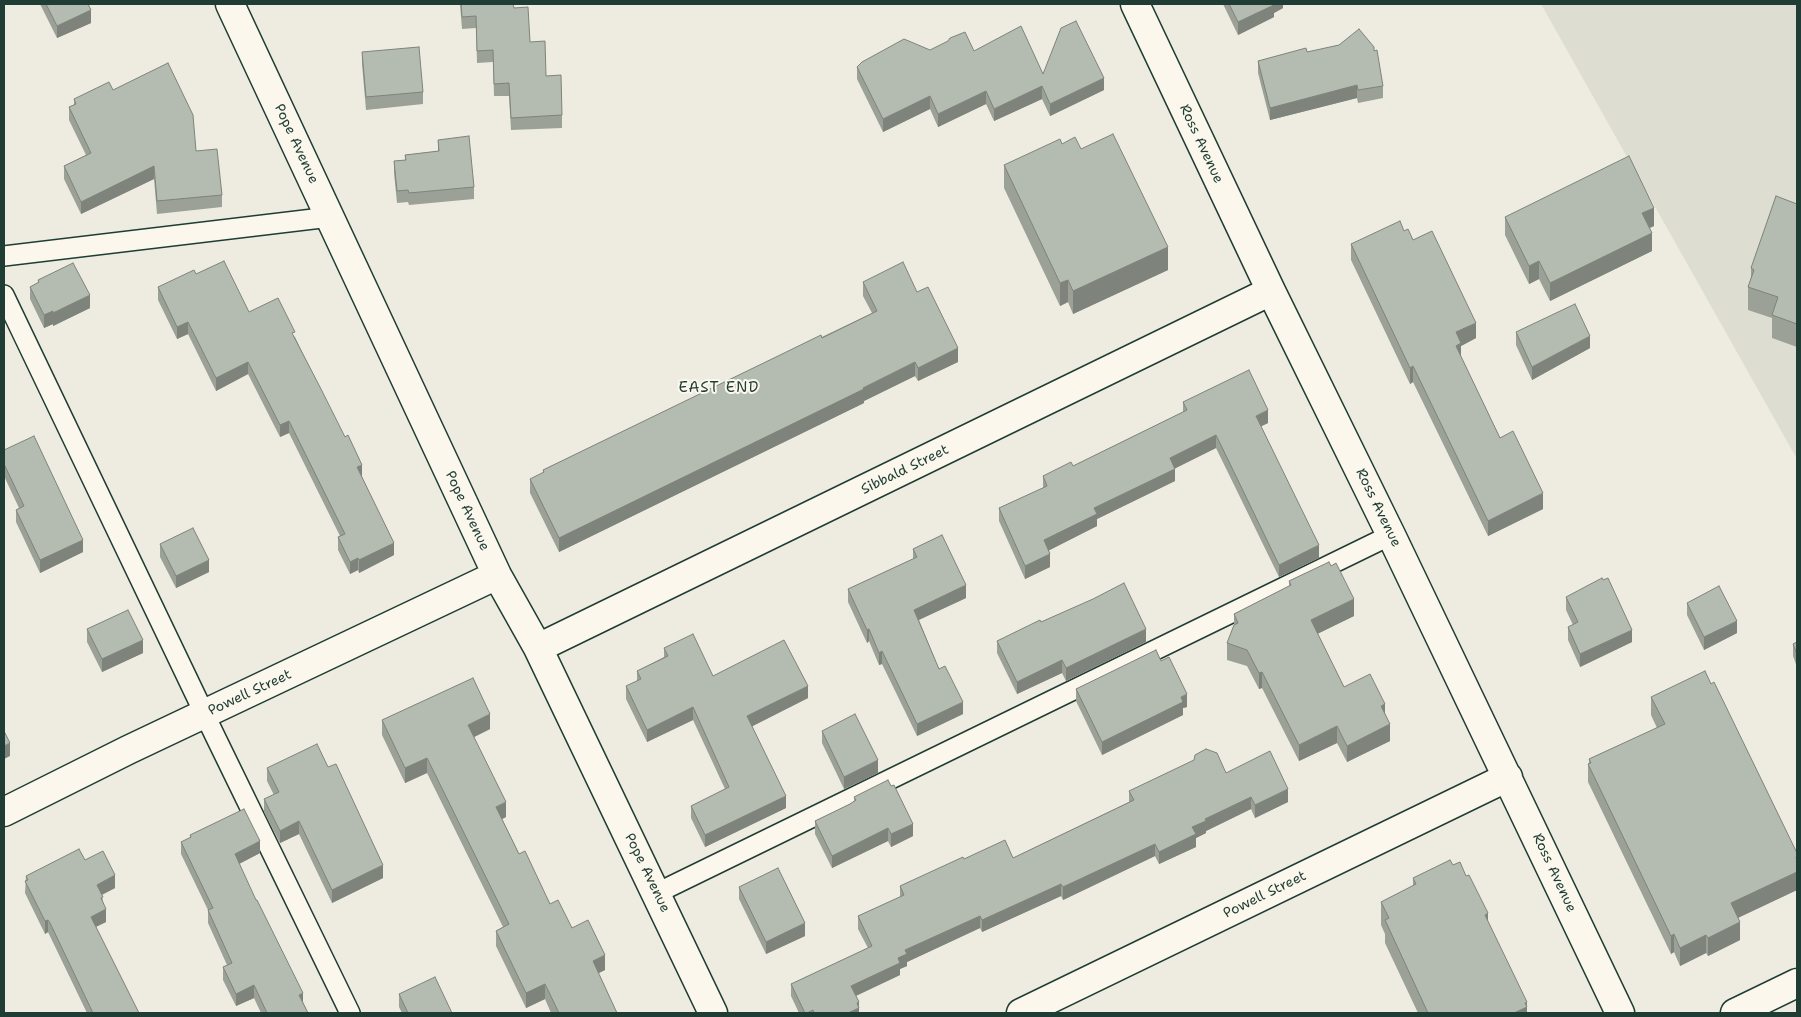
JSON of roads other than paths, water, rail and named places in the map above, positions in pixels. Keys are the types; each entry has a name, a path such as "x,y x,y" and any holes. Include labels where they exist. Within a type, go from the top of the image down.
{"street":[{"name":"Pope Avenue","path":"230,4 497,575 538,648 657,892 713,1013"},
{"name":"Ross Avenue","path":"1134,4 1271,291 1391,534 1620,1013"},
{"name":"Sibbald Street","path":"538,648 1271,291"},
{"name":"Powell Street","path":"4,812 128,750 497,575"},
{"name":"Powell Street","path":"1022,1013 1508,777"},
{"path":"1734,1013 1797,983"}],"lane":[{"path":"4,256 330,217"},
{"path":"4,295 350,1013"},
{"path":"657,892 1391,534"}],"district":[{"name":"EAST END","path":"719,388"}]}
